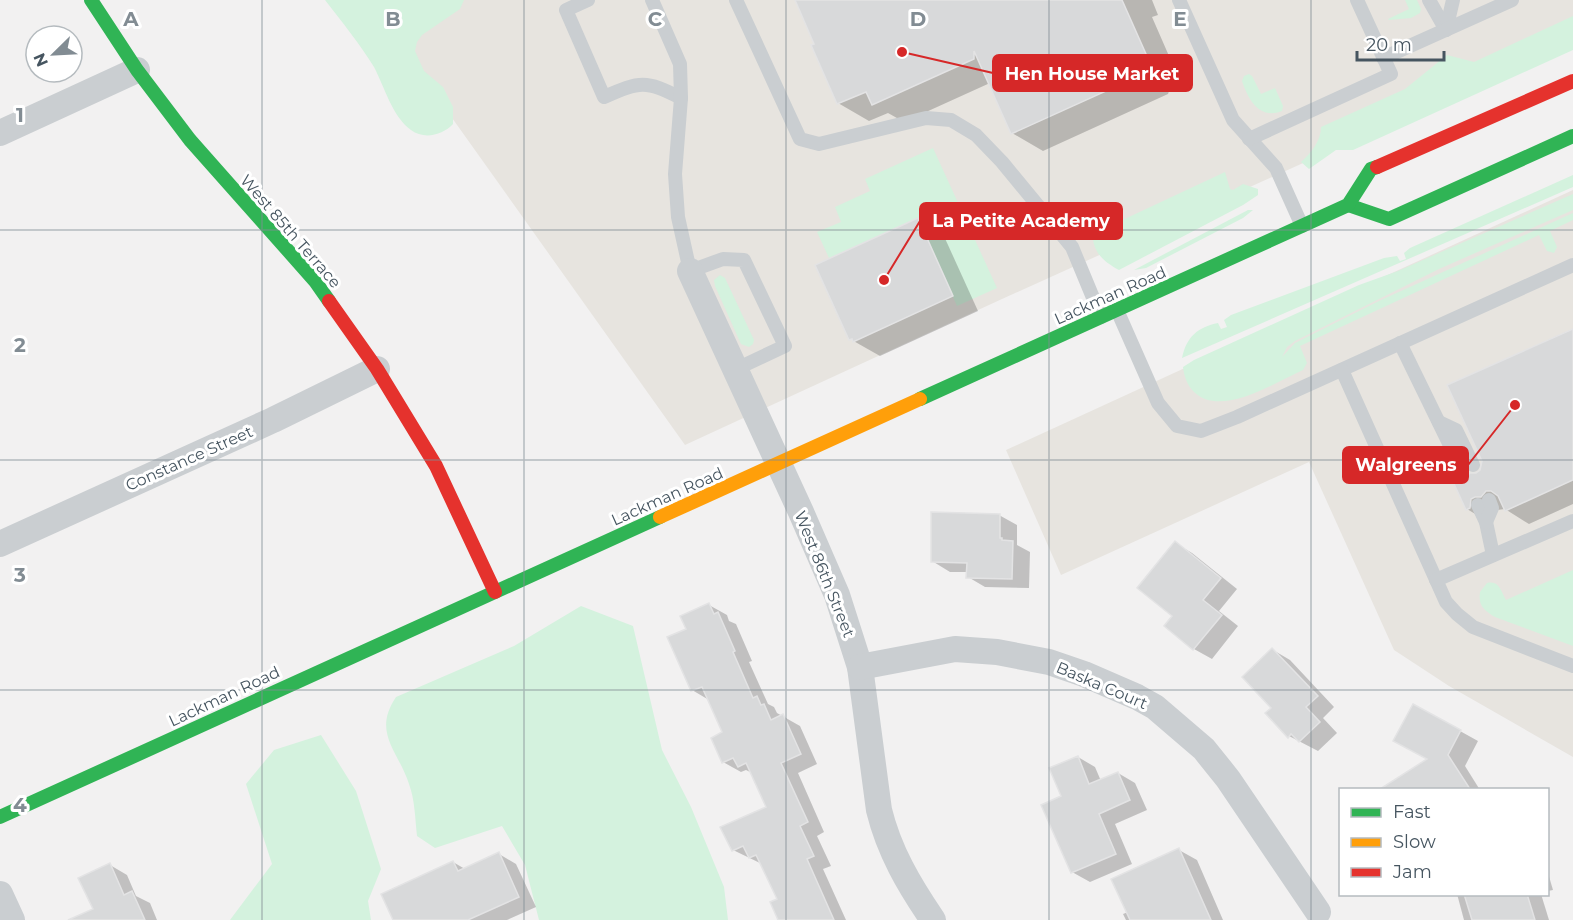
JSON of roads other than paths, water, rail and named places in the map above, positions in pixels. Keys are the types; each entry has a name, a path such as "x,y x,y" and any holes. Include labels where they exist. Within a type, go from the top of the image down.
{"main road":[{"name":"West 85th Terrace","path":"91,0 137,70 190,140 315,281 377,369 436,466 495,592"},
{"path":"1573,81 1371,170 1348,205 1389,219 1573,136"},
{"name":"Lackman Road","path":"0,817 1348,205"}],"street":[{"path":"0,133 137,70"},
{"name":"West 86th Street","path":"690,271 837,595 860,668 878,801 884,829 902,871 933,920"},
{"name":"Constance Street","path":"0,544 262,425 377,369"},
{"name":"Baska Court","path":"860,668 954,649 997,652 1049,662 1137,697 1166,716 1204,749 1228,779 1318,912"},
{"path":"0,894 12,920"}],"lane":[{"path":"588,0 566,10 604,97 633,85 656,85 681,98"},
{"path":"652,0 680,64 681,98 675,174 678,217 690,271 723,259 744,260 784,346 735,370"},
{"path":"736,0 800,139 819,144 926,118 951,120 976,135 989,148 1072,248 1101,317"},
{"path":"1179,0 1233,120 1276,168 1302,226"},
{"path":"1249,139 1390,74 1357,0"},
{"path":"1429,0 1446,30"},
{"path":"1444,0 1446,30"},
{"path":"1446,30 1453,0"},
{"path":"1383,58 1512,0"},
{"path":"1117,310 1158,403 1177,426 1201,431 1219,425 1573,265"},
{"path":"1400,343 1439,422 1468,468"},
{"path":"1342,370 1446,602 1457,615 1473,627 1573,666"},
{"path":"1484,502 1493,555"},
{"path":"1436,580 1573,521"}],"place":[{"name":"Hen House Market","path":"902,52"},
{"name":"La Petite Academy","path":"884,280"},
{"name":"Walgreens","path":"1515,405"}]}
